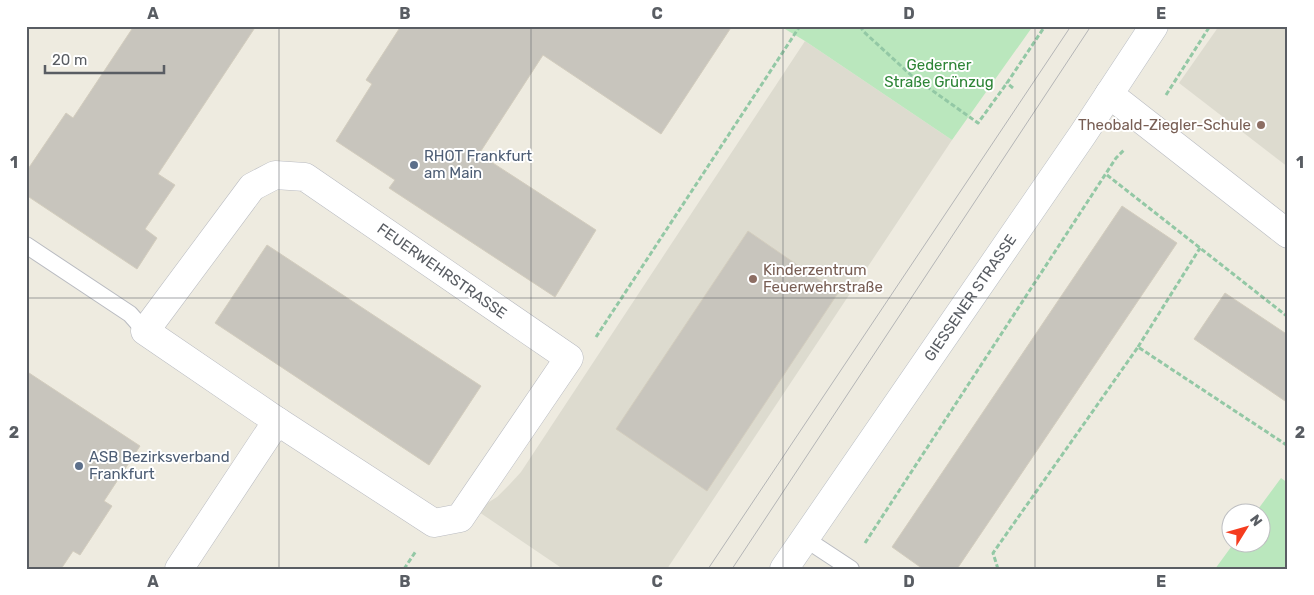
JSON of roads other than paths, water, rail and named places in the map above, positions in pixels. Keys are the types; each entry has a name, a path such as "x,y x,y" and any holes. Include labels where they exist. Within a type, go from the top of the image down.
{"street":[{"name":"GIESSENER STRASSE","path":"784,569 1083,134 1154,26"},
{"path":"1109,94 1288,234"},
{"name":"FEUERWEHRSTRASSE","path":"145,331 252,187 275,174 305,177 569,358 460,518 434,523 277,421"},
{"path":"145,331 277,421 179,569"}],"lane":[{"path":"26,245 130,314 145,331"},
{"path":"804,538 850,568"}],"tram line":[{"path":"708,569 1071,26"},
{"path":"732,569 1091,26"}],"place":[{"name":"Theobald-Ziegler-Schule","path":"1261,125"},
{"name":"RHOT Frankfurt am Main","path":"414,165"},
{"name":"Kinderzentrum Feuerwehrstraße","path":"753,279"},
{"name":"ASB Bezirksverband Frankfurt","path":"79,466"}],"park label":[{"name":"Gederner Straße Grünzug","path":"939,74"}]}
